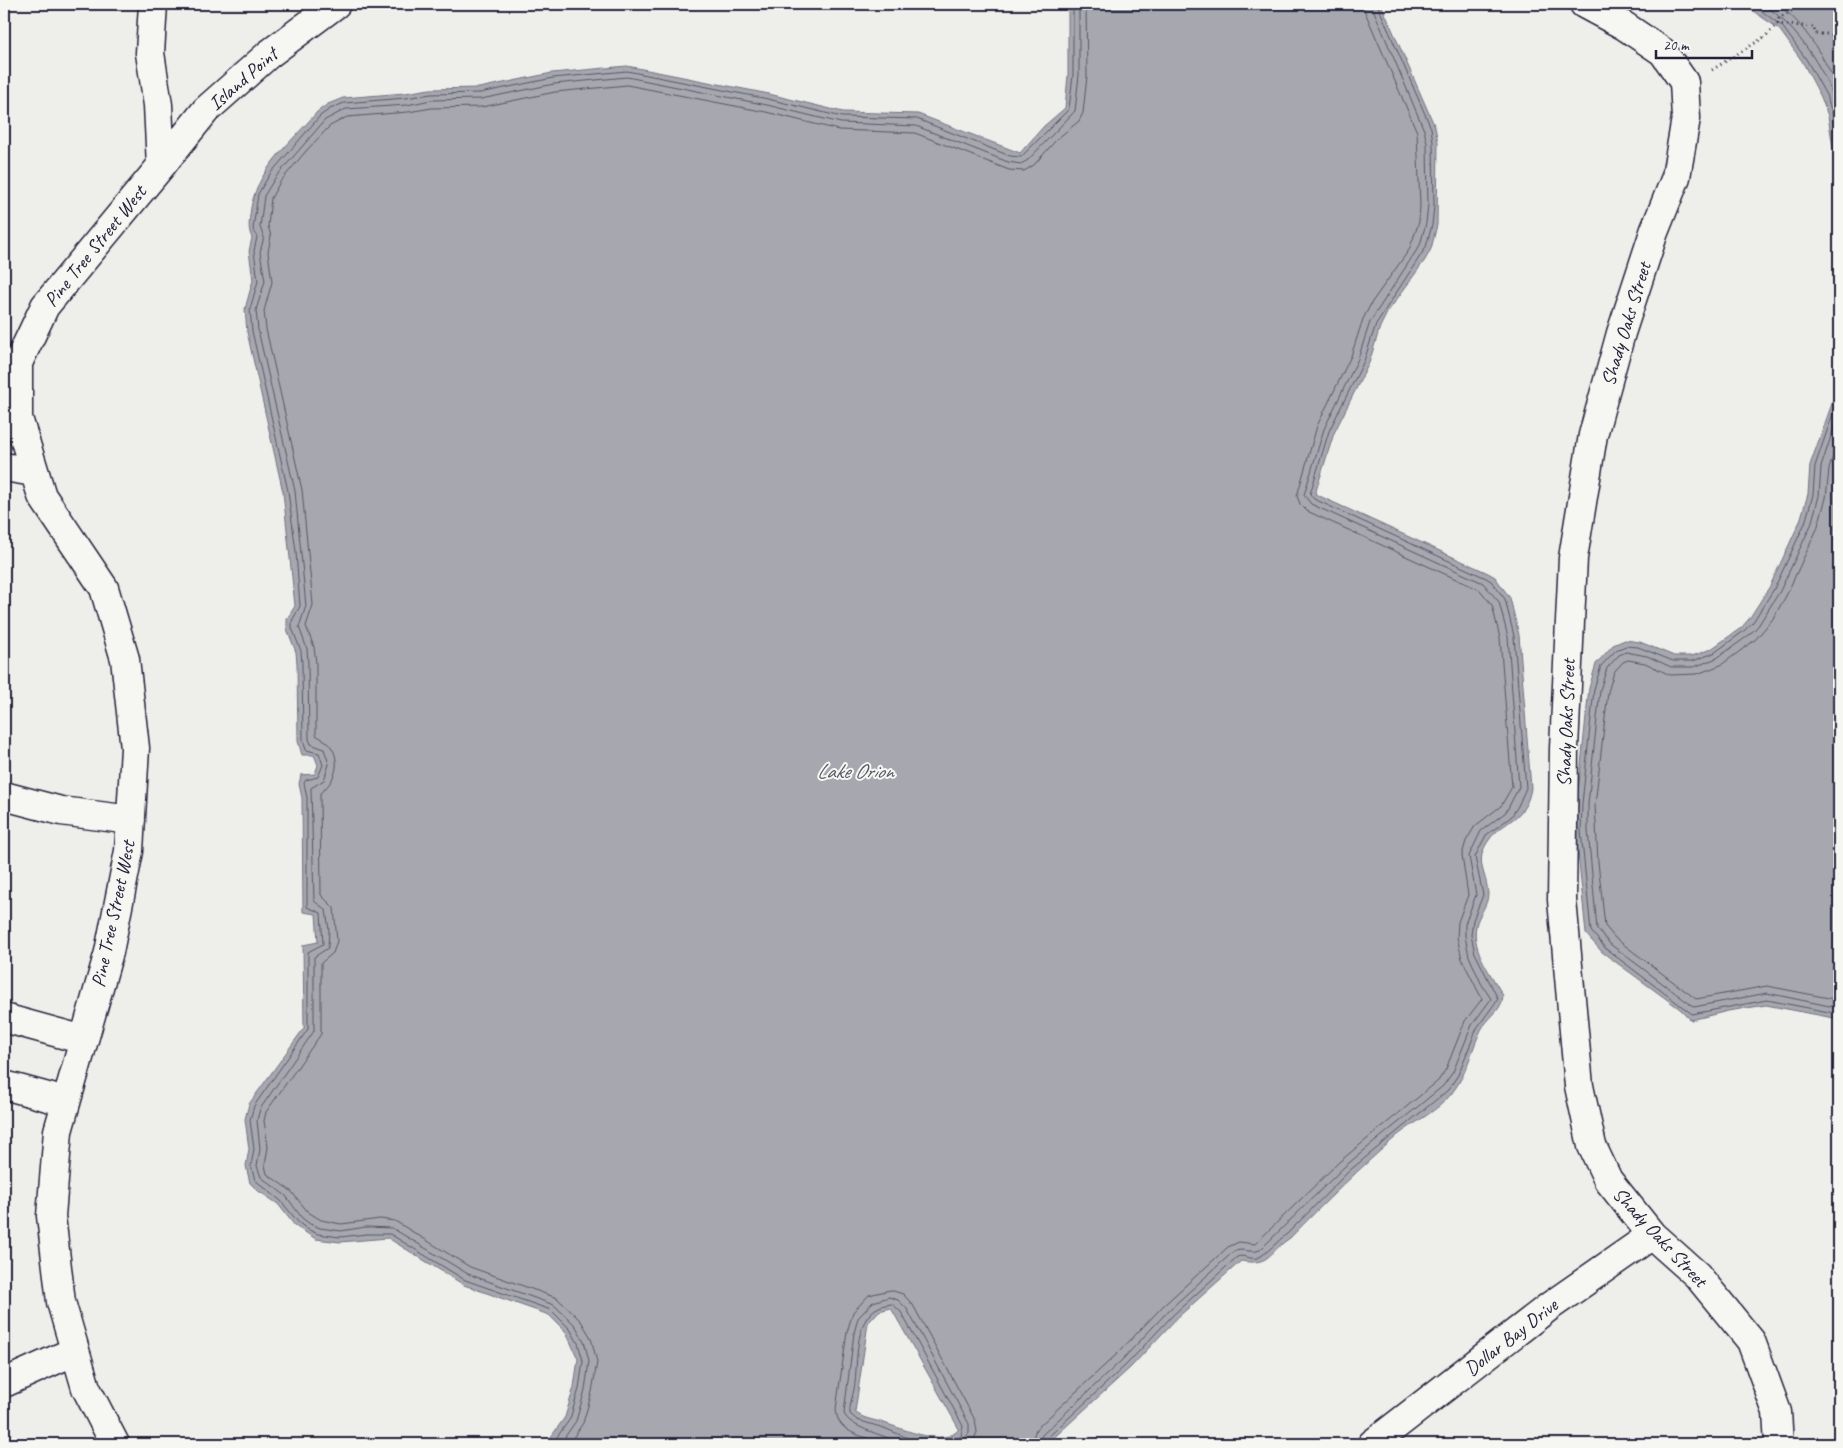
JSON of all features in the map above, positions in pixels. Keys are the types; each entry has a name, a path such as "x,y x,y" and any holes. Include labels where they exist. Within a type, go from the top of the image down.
{"street":[{"name":"Pine Tree Street West","path":"115,1444 86,1388 61,1302 51,1216 58,1131 108,952 130,851 135,748 125,659 104,588 42,496 18,418 18,363 44,306 161,166 158,105 150,53 153,4"},
{"name":"Island Point","path":"161,166 206,110 268,54 336,4"},
{"path":"1584,4 1624,26 1663,52 1684,82"},
{"name":"Shady Oaks Street","path":"1684,82 1686,118 1676,177 1654,232 1621,334 1593,435 1573,558 1564,748 1562,900 1580,1086 1592,1146 1608,1180 1652,1235 1697,1275 1751,1341 1777,1412 1779,1444"},
{"path":"4,467 34,472"},
{"path":"4,796 61,811 131,820"},
{"path":"4,1018 84,1040"},
{"path":"4,1085 66,1102"},
{"name":"Dollar Bay Drive","path":"1372,1444 1550,1306 1652,1235"},
{"path":"4,1383 75,1351"}],"path":[{"path":"1684,82 1700,77 1766,36 1777,24 1779,18 1803,4"},
{"path":"1777,24 1814,27 1815,34 1839,34"}],"water":[{"name":"Lake Orion","path":"1068,4 1381,4 1435,127 1438,142 1437,225 1431,249 1425,260 1387,313 1380,327 1369,363 1334,433 1315,494 1488,573 1495,577 1510,598 1519,635 1531,788 1528,799 1519,814 1495,833 1484,848 1481,861 1488,898 1477,922 1475,935 1484,963 1503,996 1502,1001 1481,1030 1457,1086 1434,1111 1398,1135 1384,1147 1268,1257 1258,1262 1241,1261 1177,1318 1130,1368 1047,1444 546,1444 565,1417 574,1387 578,1359 566,1332 549,1315 464,1285 388,1238 340,1242 316,1239 295,1226 278,1204 250,1183 246,1166 249,1149 245,1119 249,1104 304,1028 303,945 318,942 316,914 303,912 302,798 299,784 301,775 315,774 318,765 314,755 302,755 298,741 296,652 287,629 287,619 295,606 283,492 247,332 245,309 253,280 249,251 252,238 249,229 253,199 258,185 275,159 317,112 328,104 343,98 430,89 479,88 552,73 627,66 769,94 843,112 918,114 1020,153 1044,126 1065,108 1068,75","holes":["891,1308 959,1429 953,1434 944,1437 934,1437 913,1433 865,1418 855,1412 868,1323 879,1311"]},
{"path":"1743,4 1839,4 1839,185 1828,116 1821,97 1802,61 1779,29"},
{"path":"1839,374 1839,1019 1766,1005 1728,1011 1691,1020 1680,1009 1602,952 1586,934 1576,831 1577,803 1589,688 1596,664 1613,645 1625,640 1640,642 1674,656 1692,656 1711,649 1741,628 1749,619 1770,586 1800,521 1808,494 1810,465 1834,398"}]}
